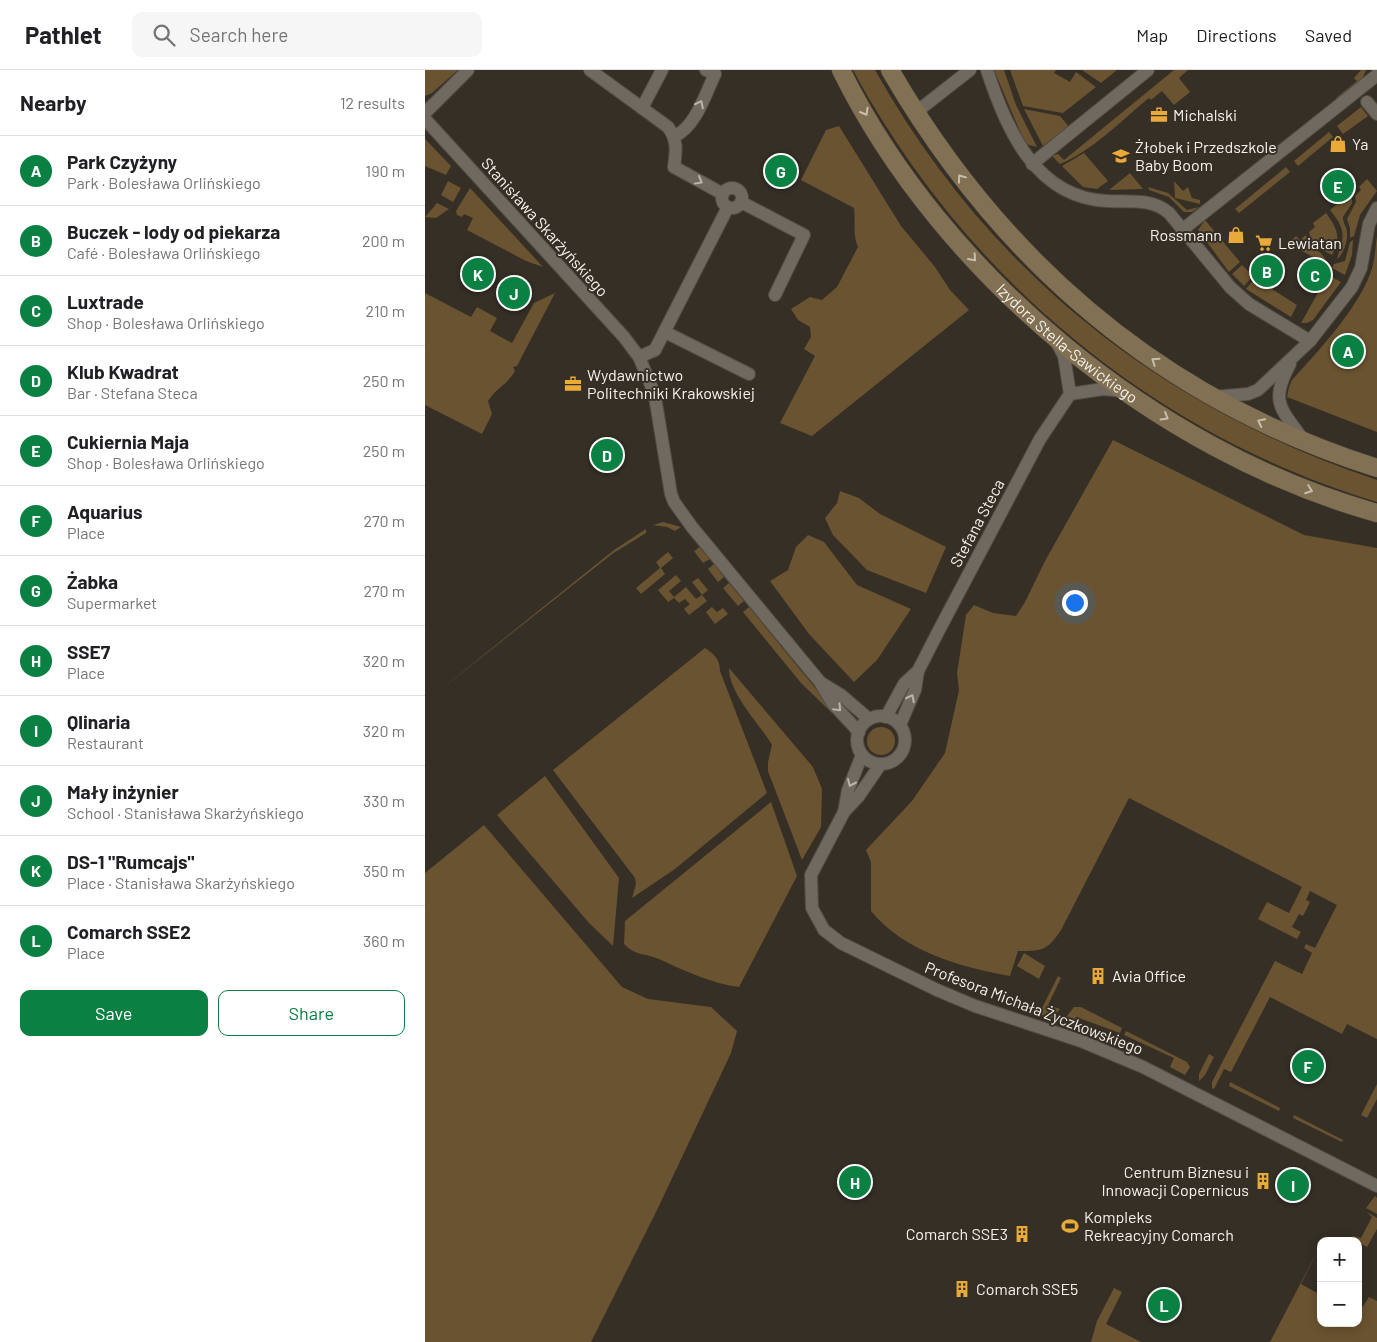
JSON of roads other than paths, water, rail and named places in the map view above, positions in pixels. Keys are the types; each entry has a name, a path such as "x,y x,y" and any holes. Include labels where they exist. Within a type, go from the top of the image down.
{"main road":[{"name":"Izydora Stella-Sawickiego","path":"841,70 879,137 941,221 994,281 1054,337 1123,391 1226,452 1295,484 1377,513"},
{"path":"890,70 915,113 970,190 1034,261 1118,334 1211,397 1306,443 1377,468"}],"street":[{"path":"590,70 668,127 675,136 674,167 723,194"},
{"path":"642,108 662,70"},
{"path":"675,136 683,132 690,124 715,74 706,70"},
{"path":"915,113 970,70"},
{"path":"987,70 1010,128 1032,164 1050,182 1078,196 1098,200 1144,202 1159,206 1182,230 1217,273 1249,304 1310,341"},
{"path":"1032,164 1148,70"},
{"path":"425,113 469,71"},
{"path":"1182,230 1377,75"},
{"path":"1367,102 1377,114"},
{"name":"Stanisława Skarżyńskiego","path":"425,119 624,337 639,357 655,397 667,473 674,502 692,527 821,682"},
{"path":"728,207 723,201 723,194 728,189 735,189 741,193 741,202"},
{"path":"728,207 735,207 741,202"},
{"path":"741,202 804,235 775,295"},
{"path":"639,357 655,350 728,207"},
{"path":"1211,397 1252,393 1292,360 1310,341 1341,302 1357,277 1363,259 1369,224 1377,208"},
{"path":"665,332 749,374"},
{"path":"1054,337 1064,356 1070,394 1103,389 1123,391"},
{"path":"1292,360 1282,378 1278,397 1283,411 1306,443"},
{"name":"Stefana Steca","path":"900,725 915,690 918,671 1032,452 1070,394"},
{"name":"Stefana Steca","path":"886,717 904,684 918,671"},
{"path":"821,682 841,695 869,719"},
{"path":"821,682 833,704 859,732"},
{"path":"886,717 900,725 905,740 901,755 888,764 873,764 862,756 857,740 859,732 869,719 886,717"},
{"name":"Profesora Michała Życzkowskiego","path":"844,812 848,790 862,756"},
{"name":"Profesora Michała Życzkowskiego","path":"880,765 844,812 815,867 810,883 815,916 824,930 831,936 937,990 975,1006 1081,1041 1135,1062 1377,1186"}],"place":[{"name":"Michalski","path":"1159,115"},
{"name":"Ya","path":"1338,144"},
{"name":"Żłobek i Przedszkole Baby Boom","path":"1121,156"},
{"name":"Żabka","path":"781,171"},
{"name":"Cukiernia Maja","path":"1338,186"},
{"name":"Rossmann","path":"1236,235"},
{"name":"Lewiatan","path":"1264,243"},
{"name":"Buczek - lody od piekarza","path":"1267,271"},
{"name":"DS-1 \"Rumcajs\"","path":"478,274"},
{"name":"Luxtrade","path":"1315,275"},
{"name":"Mały inżynier","path":"514,293"},
{"name":"Park Czyżyny","path":"1348,351"},
{"name":"Wydawnictwo Politechniki Krakowskiej","path":"573,384"},
{"name":"Klub Kwadrat","path":"607,455"},
{"name":"Avia Office","path":"1098,976"},
{"name":"Aquarius","path":"1308,1066"},
{"name":"Centrum Biznesu i Innowacji Copernicus","path":"1263,1181"},
{"name":"SSE7","path":"855,1182"},
{"name":"Qlinaria","path":"1293,1185"},
{"name":"Kompleks Rekreacyjny Comarch","path":"1070,1226"},
{"name":"Comarch SSE3","path":"1022,1234"},
{"name":"Comarch SSE5","path":"962,1289"},
{"name":"Comarch SSE2","path":"1164,1305"}]}
